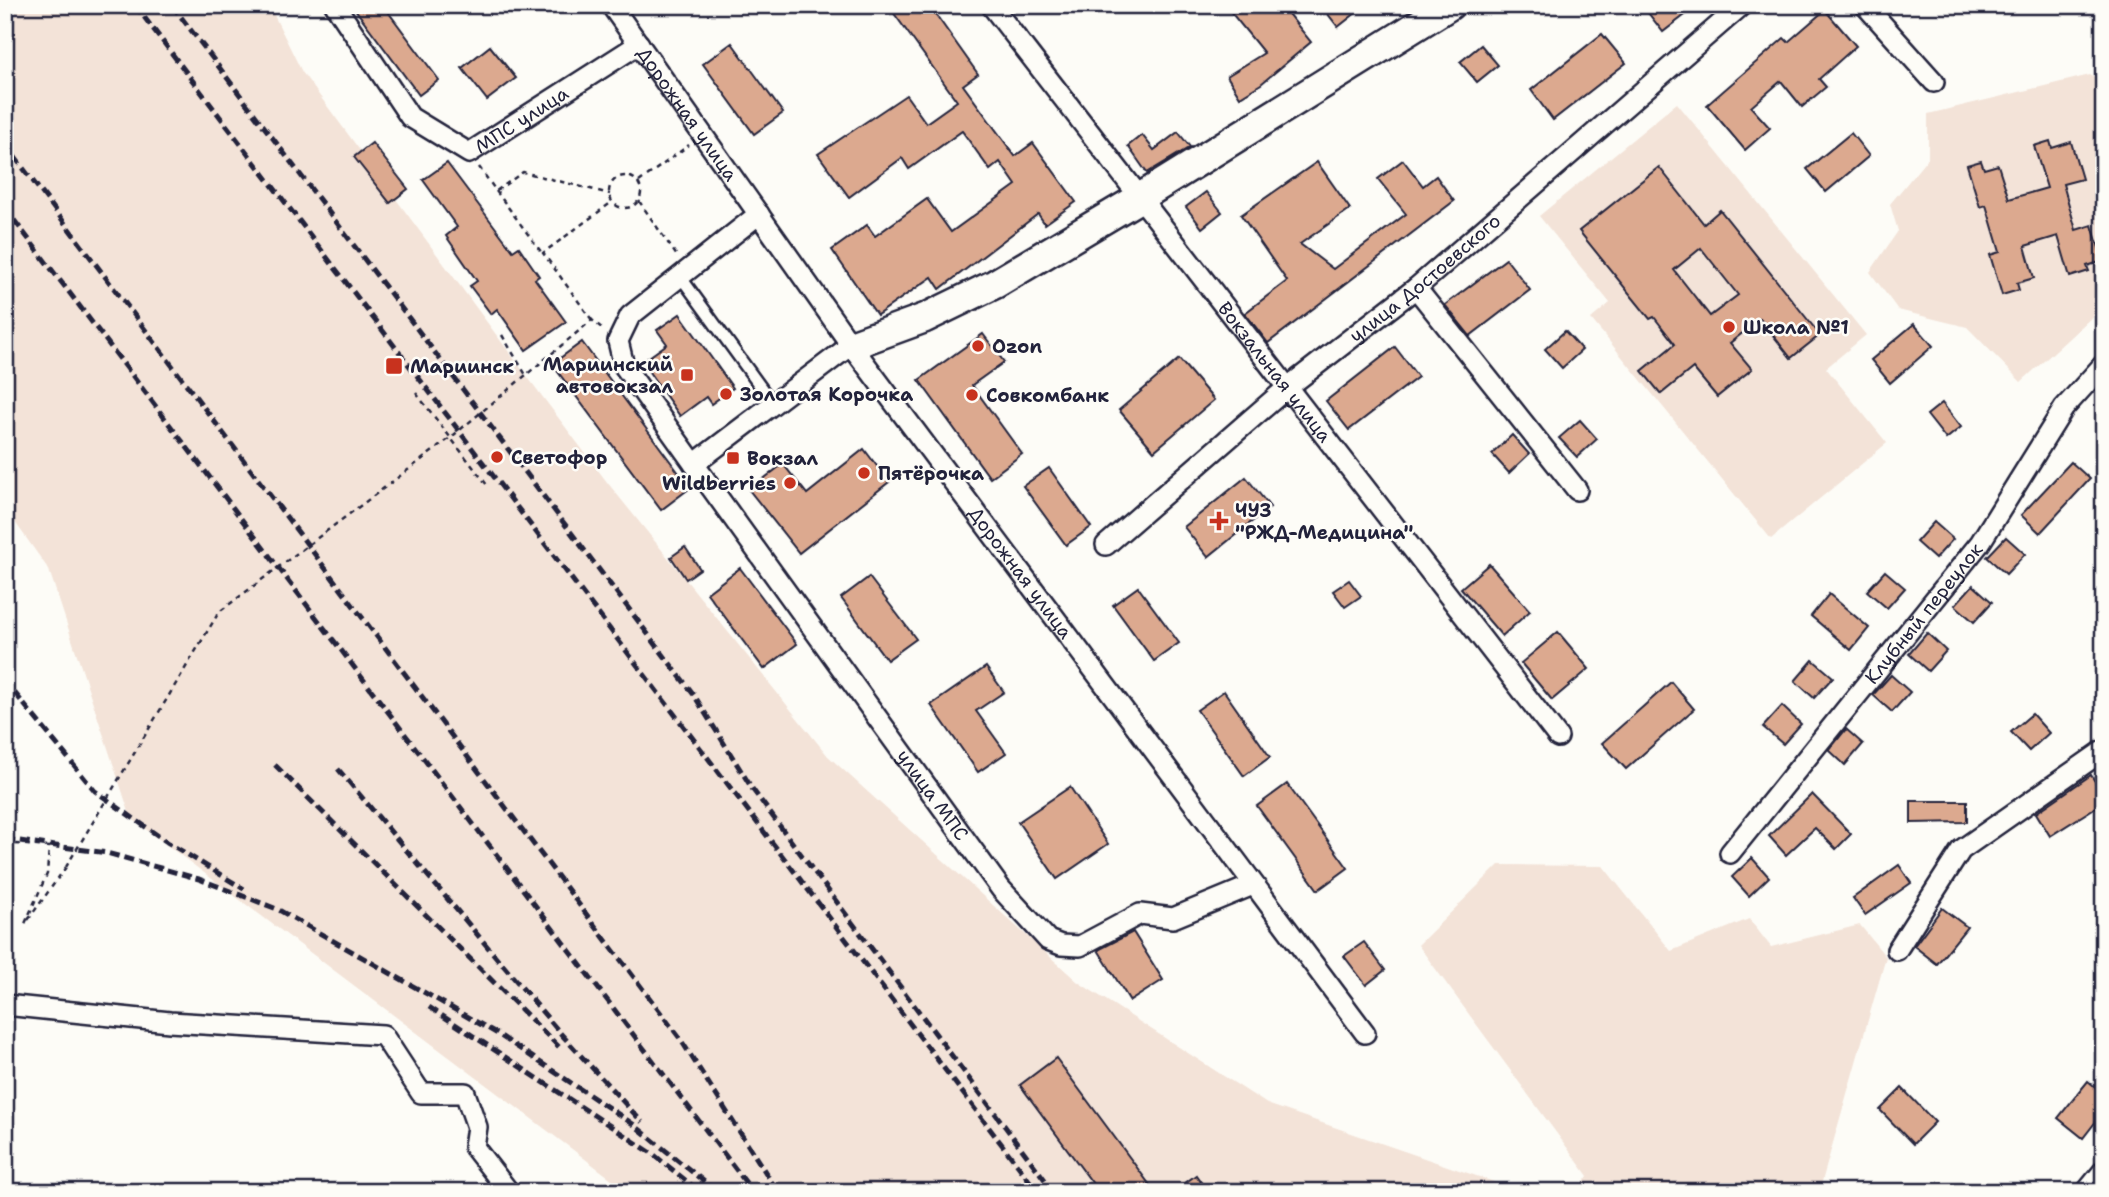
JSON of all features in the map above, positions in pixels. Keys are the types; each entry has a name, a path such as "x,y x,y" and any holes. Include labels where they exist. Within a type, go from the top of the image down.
{"main road":[{"path":"851,345 925,318 995,284 1141,197 1450,5"}],"street":[{"name":"МПС улица","path":"335,5 410,117 469,153 639,44"},
{"name":"Дорожная улица","path":"611,5 851,345 1365,1032"},
{"name":"Вокзальная улица","path":"991,5 1558,737"},
{"name":"улица Достоевского","path":"1106,545 1288,387 1416,288 1742,5"},
{"path":"1865,5 1934,82"},
{"path":"618,341 630,316 759,214"},
{"path":"1416,288 1577,490"},
{"name":"улица МПС","path":"618,341 624,366 694,464 1001,889 1048,940 1061,945 1080,946 1140,915 1173,918 1253,885"},
{"path":"694,464 851,345"},
{"name":"Клубный переулок","path":"1730,853 1980,543 2064,408 2104,364"},
{"path":"1897,950 1961,850 2104,750"},
{"path":"5,1005 170,1022 383,1035 421,1093 465,1093 477,1127 474,1147 509,1192"},
{"path":"2086,1192 2104,1170"}],"lane":[{"path":"683,274 773,404"}],"path":[{"path":"639,182 703,135"},
{"path":"469,153 592,320 618,341"},
{"path":"496,191 523,172 610,194"},
{"path":"622,176 639,182 642,192 639,201 626,209 612,202 612,184 622,176"},
{"path":"639,201 683,274"},
{"path":"543,253 612,202"},
{"path":"5,843 49,847 47,874 24,926 66,867 219,612 449,439 592,320"},
{"path":"502,335 526,375"},
{"path":"416,394 487,485"}],"shaded area":[{"path":"5,5 269,5 302,72 526,375 607,482 828,756 1078,982 1267,1104 1523,1192 629,1192 131,818 49,570 5,508"},
{"path":"2090,75 2104,83 2104,306 2021,382 1967,327 1898,310 1870,272 1898,231 1890,204 1928,158 1928,114"},
{"name":"Школа №1","path":"1677,103 1866,335 1826,368 1887,443 1771,539 1591,319 1610,303 1539,216"},
{"path":"1499,865 1603,866 1671,951 1749,919 1771,947 1860,925 1886,957 1819,1192 1576,1192 1588,1176 1418,945"}],"building":[{"path":"352,5 383,5 439,80 419,95"},
{"path":"888,5 929,5 978,74 963,85 1015,156 1033,143 1076,202 1045,224 1038,214 940,289 932,277 877,315 832,250 867,225 875,236 927,199 951,232 1016,185 1000,162 990,170 962,131 909,169 902,158 849,197 818,154 906,95 926,123 957,101"},
{"path":"1225,5 1281,5 1311,42 1261,84 1240,97 1227,76 1264,53"},
{"path":"1321,5 1366,5 1338,27"},
{"path":"1642,5 1698,5 1663,32"},
{"path":"1825,10 1856,46 1819,79 1826,87 1802,107 1781,81 1751,107 1770,128 1745,150 1707,105 1784,38 1788,42"},
{"path":"1602,34 1626,63 1553,120 1531,90"},
{"path":"732,43 783,113 754,134 703,64"},
{"path":"1481,45 1498,65 1477,82 1460,62"},
{"path":"490,46 516,78 487,100 462,68"},
{"path":"1178,132 1190,147 1147,173 1128,146 1142,135 1154,150"},
{"path":"1851,133 1869,156 1826,192 1807,169"},
{"path":"2050,141 2052,148 2071,142 2082,179 2063,184 2076,230 2092,225 2103,261 2087,266 2089,271 2070,277 2058,236 2025,246 2034,278 2017,283 2019,290 2002,295 1990,255 2000,252 1986,205 1980,207 1967,165 1981,161 1984,169 1998,165 2009,199 2047,188 2034,146"},
{"path":"372,143 408,189 390,203 354,157"},
{"path":"1403,160 1423,186 1436,176 1454,201 1268,343 1245,313 1287,281 1241,215 1317,162 1350,209 1300,244 1333,269 1406,214 1378,179"},
{"name":"Мариинск","path":"447,163 513,251 519,247 539,276 535,279 566,322 526,350 497,309 491,314 470,286 477,281 446,236 457,227 423,180"},
{"path":"1659,167 1704,224 1720,210 1820,335 1791,358 1760,319 1730,343 1752,369 1717,397 1693,368 1661,394 1642,371 1675,344 1654,317 1650,319 1579,231","holes":["1701,248 1738,295 1710,316 1674,270"]},
{"path":"1206,192 1222,212 1202,228 1186,207"},
{"path":"1506,259 1530,290 1470,336 1445,305"},
{"name":"Мариинский автовокзал","path":"680,314 733,388 711,404 706,397 680,416 642,362 667,344 657,330"},
{"path":"1914,324 1933,346 1890,383 1871,360"},
{"path":"1565,331 1582,350 1562,368 1545,349"},
{"path":"983,334 1004,362 972,385 1022,454 990,478 919,380"},
{"path":"582,342 690,488 661,510 552,364"},
{"path":"1395,347 1418,377 1349,430 1326,401"},
{"path":"1179,359 1214,400 1154,451 1119,410"},
{"path":"1942,403 1961,427 1946,439 1927,415"},
{"path":"1580,420 1597,439 1577,457 1559,438"},
{"path":"1512,435 1529,454 1509,473 1492,454"},
{"path":"864,449 889,482 799,553 749,490 783,464 807,494"},
{"path":"2071,462 2090,479 2040,533 2021,515"},
{"path":"1049,468 1091,527 1066,545 1023,486"},
{"path":"1246,477 1270,507 1208,557 1184,527"},
{"path":"1934,522 1953,539 1935,559 1916,542"},
{"path":"2006,537 2025,554 2006,574 1987,557"},
{"path":"685,547 700,569 686,579 671,557"},
{"path":"1489,564 1530,611 1502,636 1461,588"},
{"path":"740,568 797,644 764,669 707,593"},
{"path":"1885,571 1905,588 1887,608 1867,591"},
{"path":"869,577 916,639 887,660 841,598"},
{"path":"1349,580 1361,596 1345,607 1333,591"},
{"path":"1973,585 1992,602 1974,622 1955,605"},
{"path":"1138,587 1179,643 1154,661 1113,605"},
{"path":"1829,594 1869,628 1851,650 1811,616"},
{"path":"1558,632 1589,669 1552,700 1521,663"},
{"path":"1927,633 1946,651 1928,671 1909,654"},
{"path":"1813,660 1833,677 1814,698 1795,681"},
{"path":"986,667 1004,692 976,711 1006,753 978,772 931,705"},
{"path":"1891,675 1910,692 1892,712 1873,695"},
{"path":"1671,682 1694,709 1626,769 1602,743"},
{"path":"1224,691 1270,757 1244,776 1197,710"},
{"path":"1782,706 1801,724 1783,744 1763,727"},
{"path":"2032,714 2049,733 2029,751 2011,732"},
{"path":"1846,729 1863,744 1845,765 1829,750"},
{"path":"2091,775 2104,796 2104,802 2050,836 2036,813"},
{"path":"1287,784 1348,868 1318,890 1257,806"},
{"path":"1070,787 1108,844 1057,879 1018,822"},
{"path":"1812,794 1851,834 1836,849 1815,828 1786,855 1769,836"},
{"path":"1911,801 1967,801 1967,822 1911,823"},
{"path":"1752,858 1769,877 1749,896 1732,877"},
{"path":"1899,865 1911,883 1865,915 1853,898"},
{"path":"1942,908 1967,927 1937,964 1914,946"},
{"path":"1133,932 1163,980 1130,1001 1098,950"},
{"path":"1364,942 1385,970 1366,985 1344,956"},
{"path":"1056,1058 1155,1192 1099,1192 1020,1085"},
{"path":"2088,1081 2104,1094 2104,1111 2083,1138 2058,1118"},
{"path":"1902,1088 1935,1122 1913,1144 1880,1110"},
{"path":"1196,1175 1208,1192 1173,1192"}],"railway":[{"path":"135,5 1038,1192"},
{"path":"172,5 694,695 753,790 1054,1192"},
{"path":"5,144 679,1037 778,1192"},
{"path":"5,208 753,1192"},
{"path":"5,681 95,791 167,842 244,889"},
{"path":"275,765 561,1049"},
{"path":"338,769 561,1034 642,1122"},
{"path":"5,839 107,853 199,879 277,909 496,1033 633,1124 712,1188"},
{"path":"429,1007 653,1154 700,1192"}],"place":[{"name":"Школа №1","path":"1729,327"},
{"name":"Ozon","path":"978,346"},
{"name":"Мариинск","path":"394,366"},
{"name":"Мариинский автовокзал","path":"687,375"},
{"name":"Золотая Корочка","path":"726,394"},
{"name":"Совкомбанк","path":"972,395"},
{"name":"Светофор","path":"497,457"},
{"name":"Вокзал","path":"733,458"},
{"name":"Пятёрочка","path":"864,473"},
{"name":"Wildberries","path":"790,483"},
{"name":"ЧУЗ \"РЖД-Медицина\"","path":"1219,521"}]}
